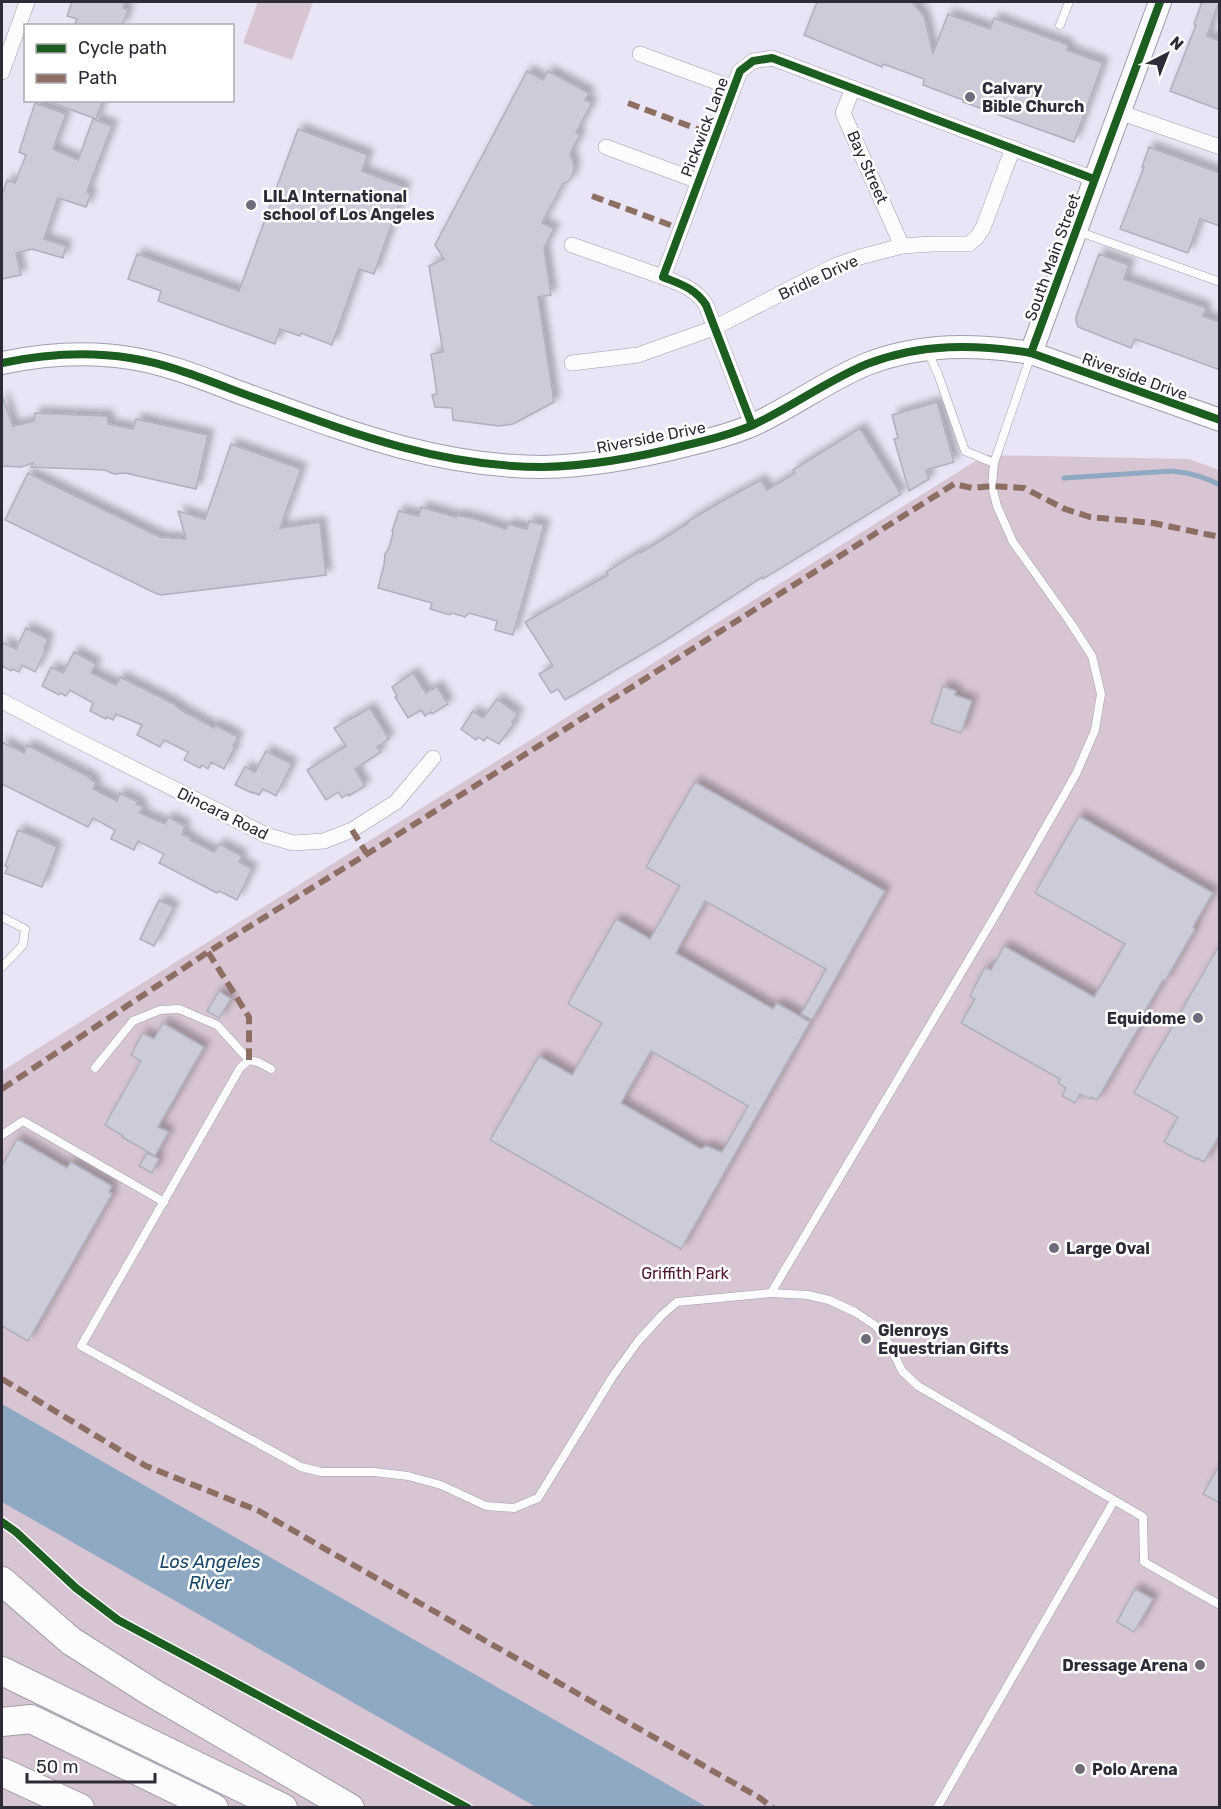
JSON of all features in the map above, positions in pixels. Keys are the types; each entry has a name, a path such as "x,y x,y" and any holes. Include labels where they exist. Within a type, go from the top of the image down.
{"highway":[{"path":"2,1581 71,1641 151,1692 350,1808"},
{"path":"2,1671 283,1808"},
{"path":"2,1692 239,1808"},
{"path":"2,1724 31,1719 214,1808"},
{"path":"2,1724 170,1808"},
{"path":"2,1772 80,1808"}],"main road":[{"name":"South Main Street","path":"1031,353 1160,2"},
{"name":"Riverside Drive","path":"2,363 66,353 131,358 169,367 342,429 415,452 501,465 545,466 609,462 721,437 752,426 866,364 926,348 958,346 1001,348 1031,353 1220,420"}],"street":[{"path":"2,72 27,2"},
{"path":"639,54 734,88"},
{"name":"Pickwick Lane","path":"663,277 740,71 753,61 772,58 1094,179"},
{"name":"Bay Street","path":"852,88 843,113 902,246"},
{"path":"1119,112 1220,147"},
{"path":"606,147 699,181"},
{"name":"Bridle Drive","path":"572,363 638,355 714,328 834,266 860,257 902,246 969,244 983,228 1013,148"},
{"path":"572,245 663,277 699,295 706,305 752,426"},
{"name":"Dincara Road","path":"2,700 266,835 294,843 324,841 352,830 396,802 433,758"}],"lane":[{"path":"1060,25 1069,2"},
{"path":"1075,231 1220,282"},
{"path":"926,348 938,374 965,451 994,463"},
{"path":"771,1293 985,933 1076,774 1095,730 1101,694 1092,656 1013,542 997,506 992,486 994,463 1031,353"},
{"path":"2,917 25,929 23,945 2,967"},
{"path":"95,1068 133,1021 160,1010 179,1009 217,1025 249,1060 272,1069"},
{"path":"249,1060 240,1068 81,1346 301,1467 321,1472 374,1472 408,1476 441,1485 486,1506 514,1508 538,1498 613,1376 639,1340 676,1302 771,1293 808,1294 829,1300 855,1312 876,1326 889,1344 902,1371 918,1386 1143,1517 1144,1562 1220,1605"},
{"path":"2,1135 22,1121 164,1202"},
{"path":"938,1808 1114,1501"}],"green space":[{"path":"258,2 313,2 292,60 243,43"},
{"name":"Griffith Park","path":"985,455 1189,459 1219,470 1219,1807 2,1808 2,1071"}],"water":[{"name":"Los Angeles River","path":"2,1404 707,1807 536,1807 2,1502"}],"building":[{"path":"72,2 125,2 123,8 128,10 123,24 75,24 77,19 67,16"},
{"path":"817,2 912,2 924,16 933,53 948,14 990,29 994,18 1068,45 1067,50 1103,63 1074,142 963,102 963,100 923,85 924,79 883,64 882,67 804,35"},
{"path":"1202,2 1219,2 1207,36 1220,41 1220,110 1170,91 1196,25 1194,24"},
{"path":"527,71 543,80 548,71 589,93 585,100 592,103 576,133 580,135 570,154 574,164 573,174 569,181 563,184 542,223 554,229 544,248 551,295 538,297 554,402 513,424 499,426 453,420 452,408 435,407 432,395 437,394 431,354 443,352 429,266 444,259 435,245"},
{"path":"50,102 102,102 96,119"},
{"path":"35,103 66,114 53,149 78,160 93,119 112,126 87,192 91,194 86,207 58,198 44,239 66,246 63,258 32,249 16,253 21,275 2,279 2,195 7,180 15,183 26,155 19,152"},
{"path":"298,129 368,155 362,171 405,187 374,274 359,269 332,345 301,333 300,336 280,329 275,344 158,301 161,291 128,279 137,254 239,291"},
{"path":"1149,147 1220,173 1220,226 1200,219 1188,253 1120,229 1144,167 1142,167"},
{"path":"1099,254 1129,265 1124,279 1206,308 1203,316 1220,322 1220,370 1135,339 1131,348 1078,327 1076,317"},
{"path":"2,398 13,426 34,421 35,413 108,416 108,424 133,429 136,419 208,435 196,489 125,473 114,474 105,470 31,467 33,463 21,467 2,466"},
{"path":"937,402 954,462 926,470 929,479 909,491 894,439 898,438 892,415"},
{"path":"860,428 901,494 763,579 762,577 666,640 565,700 558,689 551,693 539,674 553,666 525,622 608,575 606,572 640,551 641,553 720,502 761,480 767,490 795,473 793,470"},
{"path":"231,444 301,469 280,528 320,522 326,575 161,595 5,520 28,473 160,537 186,539 178,511 205,519"},
{"path":"421,507 456,517 457,515 476,519 506,529 508,524 527,529 529,521 544,525 513,635 495,630 497,621 469,613 465,617 452,613 450,615 430,609 432,603 378,588 385,554 389,548 399,511 419,516"},
{"path":"26,628 48,639 44,648 46,650 35,672 22,665 19,672 12,669 11,671 2,666 2,642 16,649"},
{"path":"74,652 96,664 91,673 116,685 120,677 176,705 214,728 215,725 238,737 224,769 211,762 208,769 202,765 200,768 184,760 188,752 164,740 160,747 137,735 142,725 116,714 113,720 107,717 106,719 90,711 93,703 70,690 66,696 60,693 59,695 42,686 51,667 63,673"},
{"path":"413,673 426,693 437,686 448,704 432,714 431,712 425,716 421,710 408,718 395,697 397,696 392,687"},
{"path":"943,686 956,691 955,695 972,701 961,733 931,723"},
{"path":"497,699 518,714 512,722 514,724 499,744 487,737 484,741 478,737 476,740 461,729 473,711 483,718"},
{"path":"370,708 389,739 377,747 381,752 355,769 365,786 349,796 348,794 342,798 338,792 326,800 307,770 346,746 334,728"},
{"path":"2,742 24,753 27,745 91,778 96,783 93,789 117,801 120,793 138,802 136,804 143,807 140,813 165,824 168,817 185,826 182,834 214,852 219,844 242,856 239,862 252,869 237,900 219,891 217,893 159,863 164,854 138,841 134,850 111,839 115,830 93,818 88,827 2,784"},
{"path":"266,751 292,764 276,796 263,789 259,795 235,785 245,767 255,772"},
{"path":"695,782 885,891 812,1020 801,1014 826,969 705,901 676,953 773,1009 777,1003 810,1022 681,1249 490,1140 539,1056 572,1075 602,1023 568,1004 616,919 650,939 680,886 646,867","holes":["651,1051 748,1106 722,1152 706,1146 701,1149 621,1103"]},
{"path":"1079,816 1213,893 1193,927 1195,929 1138,1023 1141,1024 1097,1100 1080,1094 1075,1103 1062,1096 1066,1088 1058,1083 1060,1079 961,1023 975,999 970,996 985,967 991,970 1004,946 1094,997 1125,944 1035,893"},
{"path":"18,830 57,847 42,887 5,873 8,867 5,866"},
{"path":"159,900 174,907 154,946 140,939"},
{"name":"Equidome","path":"1220,944 1220,1134 1204,1162 1164,1142 1178,1117 1134,1093"},
{"path":"219,991 231,999 219,1018 207,1011"},
{"path":"163,1023 204,1047 158,1127 169,1132 155,1156 105,1125 141,1061 131,1055 143,1033 154,1039"},
{"path":"17,1139 67,1168 71,1162 112,1186 109,1192 112,1194 28,1341 2,1326 2,1166"},
{"path":"147,1153 159,1159 152,1173 139,1166"},
{"path":"1220,1464 1220,1503 1203,1494"},
{"path":"1135,1589 1153,1599 1134,1632 1117,1622"}],"waterway":[{"path":"1064,478 1172,471 1196,475 1220,485"}],"marked path":[{"path":"628,103 716,136"},
{"path":"592,196 681,229"},
{"path":"2,1089 208,952 954,484 972,488 992,486 1024,488 1065,509 1090,517 1153,523 1220,537"},
{"path":"352,830 367,854"},
{"path":"208,952 249,1017 249,1060"},
{"path":"2,1379 146,1466 259,1511 760,1798 773,1808"}],"cycle path":[{"path":"1031,353 1160,2"},
{"path":"752,425 706,305 692,291 663,277 740,71 753,61 772,58 1094,179"},
{"path":"2,363 34,357 82,354 145,361 189,373 356,434 429,454 466,461 543,467 598,463 712,439 753,425 867,364 908,352 949,347 990,348 1031,353 1220,420"},
{"path":"2,1522 16,1532 76,1588 118,1620 468,1808"}],"place":[{"name":"Calvary Bible Church","path":"970,97"},
{"name":"LILA International school of Los Angeles","path":"251,205"},
{"name":"Equidome","path":"1198,1018"},
{"name":"Large Oval","path":"1054,1248"},
{"name":"Glenroys Equestrian Gifts","path":"866,1339"},
{"name":"Dressage Arena","path":"1200,1665"},
{"name":"Polo Arena","path":"1080,1769"}]}
